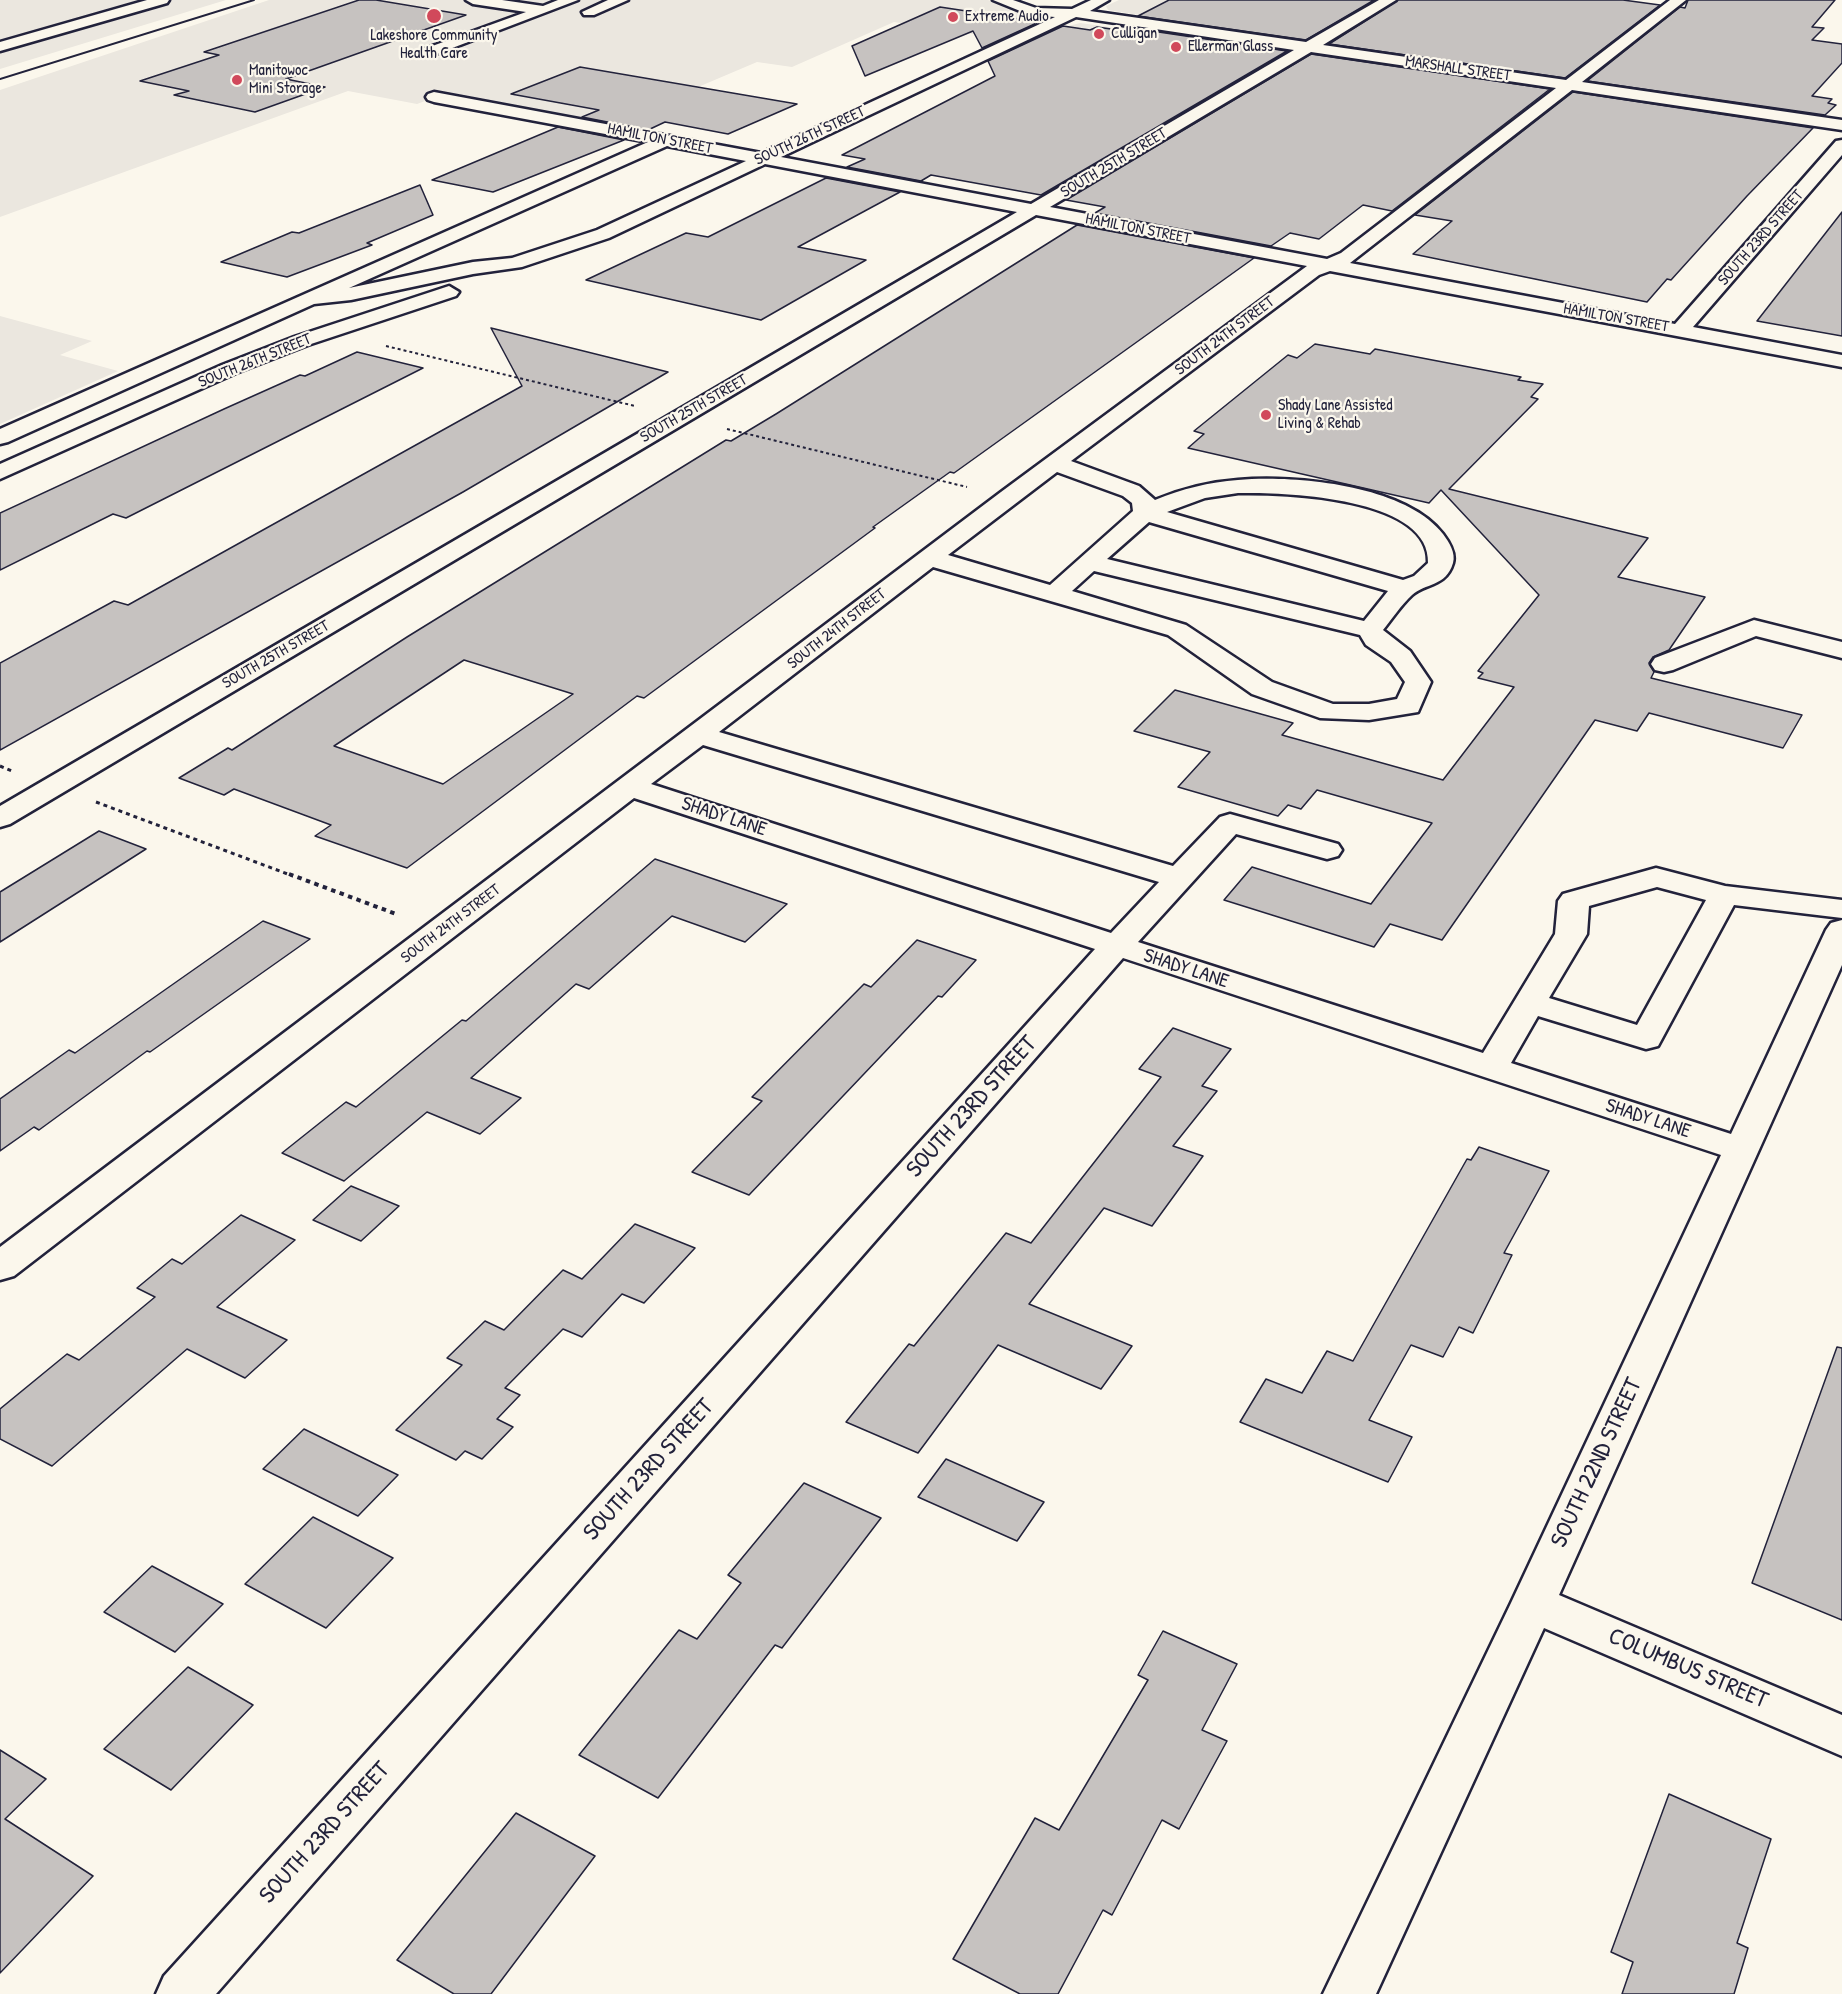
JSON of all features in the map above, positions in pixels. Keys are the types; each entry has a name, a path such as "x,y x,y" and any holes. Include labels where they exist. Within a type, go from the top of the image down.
{"street":[{"path":"0,47 162,0"},
{"path":"473,0 544,10"},
{"path":"429,52 571,0"},
{"path":"589,12 621,0"},
{"name":"MARSHALL STREET","path":"1000,0 1032,11 1195,23 1310,47 1842,125"},
{"name":"MARSHALL STREET","path":"1044,0 1074,13"},
{"name":"SOUTH 26TH STREET","path":"309,299 351,294 473,268 515,263 603,234 1102,0"},
{"name":"SOUTH 25TH STREET","path":"0,818 1389,0"},
{"name":"SOUTH 24TH STREET","path":"0,1267 930,558 1312,271 1348,256 1679,0"},
{"path":"1106,18 1127,7 1195,23"},
{"name":"HAMILTON STREET","path":"434,97 1842,361"},
{"name":"SOUTH 26TH STREET","path":"0,437 666,140"},
{"name":"SOUTH 23RD STREET","path":"1680,330 1842,145"},
{"name":"SOUTH 26TH STREET","path":"0,472 229,369 301,341 489,278 515,263"},
{"path":"1055,464 1131,491 1143,500 1145,513"},
{"path":"1056,593 1145,513 1202,492 1240,486 1292,487 1368,502 1424,526 1439,541 1440,561 1433,577 1404,588 1145,513"},
{"path":"930,558 1177,630 1262,688 1330,712 1369,712 1408,706 1418,682 1401,657 1375,639 1370,630 1088,562"},
{"path":"1370,630 1404,588"},
{"path":"1664,664 1754,628 1842,650"},
{"path":"700,735 1179,878"},
{"name":"SHADY LANE","path":"632,787 1740,1149"},
{"name":"SOUTH 23RD STREET","path":"182,1994 1116,946 1230,823 1327,850"},
{"path":"1491,1068 1571,934 1574,901 1656,877 1724,895 1842,909"},
{"path":"1530,1003 1646,1039 1724,895"},
{"name":"SOUTH 22ND STREET","path":"1350,1994 1533,1603 1842,930"},
{"name":"COLUMBUS STREET","path":"1533,1603 1842,1736"}],"path":[{"path":"0,766 16,772"},
{"path":"85,797 396,914"}],"shaded area":[{"path":"0,0 226,0 0,69"},
{"path":"269,0 988,0 1027,15 1030,20 1025,23 1061,28 1080,23 1227,43 1183,66 894,22 792,67 757,62 611,124 446,93 417,104 348,91 0,217 0,90"},
{"path":"1119,0 1240,0 1238,10 1208,26 1108,10 1106,6"},
{"path":"0,316 92,341 60,355 118,371 0,424"}],"building":[{"path":"359,0 376,0 466,15 286,79 325,87 255,112 174,95 189,91 140,81 219,55 204,52"},
{"path":"1169,0 1374,0 1306,40 1138,16"},
{"path":"1398,0 1623,0 1660,5 1565,78 1329,44"},
{"path":"1688,0 1835,0 1812,27 1824,28 1812,40 1842,44 1842,63 1812,96 1832,99 1828,103 1836,105 1825,115 1587,81 1680,7 1685,8"},
{"path":"940,7 1039,22 982,48 973,31 865,76 852,46"},
{"path":"1063,26 1090,30 1097,27 1111,29 1118,26 1287,51 1041,195 931,175 921,181 847,167 865,159 842,155 995,76 988,61"},
{"path":"1311,54 1550,89 1392,211 1363,205 1319,239 1290,233 1271,246 1095,213 1105,207 1066,200"},
{"path":"580,67 797,104 728,134 665,122 648,130 582,117 599,110 511,94"},
{"path":"1573,92 1813,128 1747,196 1671,280 1667,279 1647,302 1413,254 1452,221 1415,215"},
{"path":"558,127 624,140 493,192 432,180"},
{"path":"826,178 900,192 798,247 866,260 761,320 586,280 686,233 708,237"},
{"path":"420,185 433,215 367,243 372,245 287,277 221,262 292,232 299,233"},
{"path":"1842,212 1842,336 1757,321"},
{"path":"1077,225 1254,258 954,473 950,472 873,527 875,528 644,698 637,696 407,868 315,836 331,825 234,789 224,795 179,778 228,748 232,750 407,637 726,440 731,441","holes":["464,660 573,694 443,784 334,746"]},
{"path":"491,328 668,372 463,492 0,750 0,663 114,601 128,605 522,386"},
{"path":"1315,344 1370,354 1375,349 1521,377 1518,380 1543,384 1531,397 1538,399 1449,489 1648,538 1618,577 1705,597 1669,650 1653,657 1649,663 1654,672 1651,678 1802,715 1783,748 1649,713 1637,731 1595,720 1442,940 1390,924 1374,947 1224,900 1252,867 1371,904 1432,823 1317,790 1301,809 1288,805 1278,816 1178,787 1210,752 1134,731 1175,690 1293,723 1282,735 1443,780 1514,687 1478,678 1483,673 1478,671 1539,595 1441,490 1429,503 1188,448 1204,434 1194,431 1288,355 1297,358"},
{"path":"357,352 423,368 126,518 113,514 0,570 0,513 224,409"},
{"path":"99,831 146,849 0,942 0,892"},
{"path":"655,859 787,904 745,942 672,916 589,989 576,984 471,1078 521,1098 480,1134 427,1112 344,1181 282,1153 346,1102 356,1107 462,1020 466,1021"},
{"path":"263,921 310,939 150,1052 147,1051 39,1130 34,1127 0,1151 0,1099 69,1050 75,1053"},
{"path":"917,940 976,960 942,997 938,996 749,1195 692,1172 762,1101 752,1097 864,984 871,987"},
{"path":"1173,1028 1231,1049 1202,1086 1217,1091 1173,1146 1203,1156 1152,1226 1104,1208 1029,1304 1132,1346 1101,1389 998,1345 918,1453 846,1422 909,1344 914,1346 1006,1233 1031,1243 1161,1077 1139,1069"},
{"path":"1479,1147 1549,1171 1504,1253 1512,1255 1473,1333 1459,1327 1443,1357 1411,1345 1369,1420 1412,1437 1388,1482 1240,1422 1266,1379 1302,1393 1327,1351 1353,1361 1467,1159 1471,1160"},
{"path":"351,1186 399,1206 361,1241 313,1220"},
{"path":"241,1215 295,1240 217,1307 287,1340 245,1378 187,1349 52,1466 0,1439 0,1409 67,1354 79,1360 155,1297 137,1288 172,1259 182,1264"},
{"path":"635,1224 695,1248 644,1303 622,1294 582,1337 563,1329 505,1388 520,1395 497,1419 513,1427 482,1459 465,1451 456,1460 396,1430 462,1365 447,1358 485,1321 504,1330 563,1270 582,1279"},
{"path":"1837,1347 1842,1348 1842,1620 1752,1583"},
{"path":"304,1429 398,1475 358,1516 263,1469"},
{"path":"946,1459 1044,1502 1017,1541 918,1497"},
{"path":"804,1483 881,1518 782,1648 775,1645 658,1798 579,1755 679,1630 697,1639 741,1583 728,1575"},
{"path":"313,1517 393,1558 326,1628 245,1584"},
{"path":"152,1566 223,1604 175,1652 104,1612"},
{"path":"1163,1631 1237,1664 1202,1730 1227,1741 1179,1829 1162,1820 1112,1915 1103,1910 1058,1994 1020,1994 953,1959 1035,1818 1059,1830 1148,1680 1138,1675"},
{"path":"188,1667 253,1705 171,1790 104,1749"},
{"path":"0,1750 46,1779 5,1819 93,1876 0,1973"},
{"path":"1669,1794 1771,1839 1737,1943 1748,1948 1734,1994 1622,1994 1633,1962 1611,1952"},
{"path":"516,1813 595,1856 491,1994 454,1994 397,1960"}],"railway":[{"path":"0,79 254,0"}],"place":[{"name":"Lakeshore Community Health Care","path":"434,16"},
{"name":"Extreme Audio","path":"953,17"},
{"name":"Culligan","path":"1099,34"},
{"name":"Ellerman Glass","path":"1176,47"},
{"name":"Manitowoc Mini Storage","path":"237,80"},
{"name":"Shady Lane Assisted Living & Rehab","path":"1266,415"}]}
